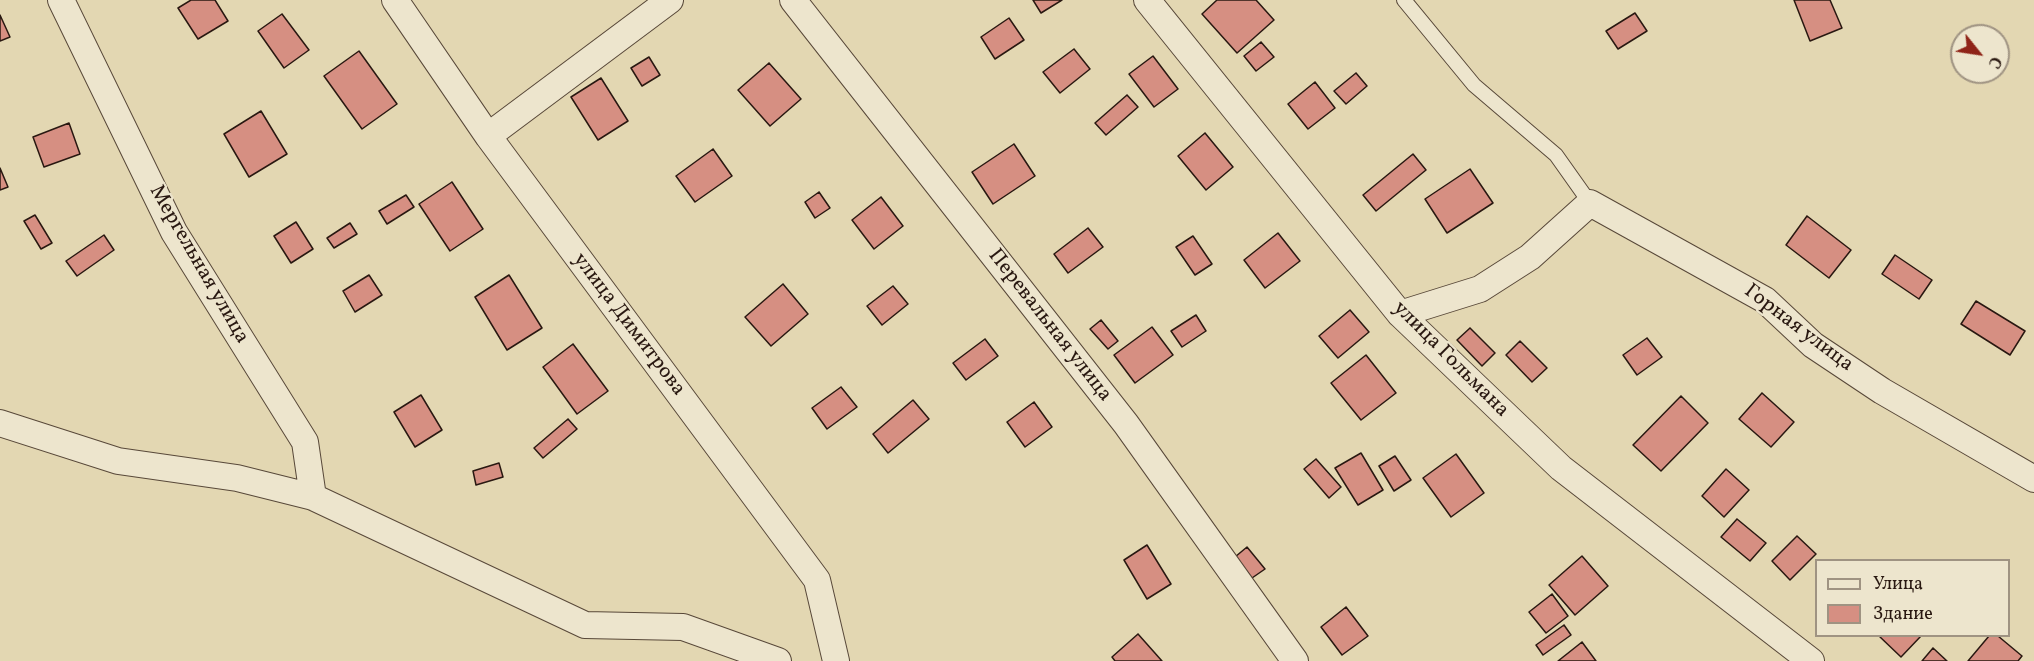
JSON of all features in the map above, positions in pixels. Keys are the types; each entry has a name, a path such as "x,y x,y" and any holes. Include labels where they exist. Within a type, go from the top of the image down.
{"street":[{"name":"Мергельная улица","path":"61,0 174,232 305,442 313,497"},
{"name":"улица Димитрова","path":"395,0 488,136 817,580 836,661"},
{"path":"488,136 670,0"},
{"name":"Перевальная улица","path":"793,0 1126,424 1295,661"},
{"name":"улица Гольмана","path":"1147,0 1400,314 1561,468 1811,661"},
{"path":"1400,314 1480,289 1530,257 1590,203"},
{"name":"Горная улица","path":"1590,203 1765,300 1813,345 1882,390 2034,479"},
{"path":"0,423 118,461 237,478 313,497 585,625 683,627 778,661"}],"lane":[{"path":"1404,0 1474,85 1556,155 1590,203"}],"building":[{"path":"191,0 215,0 228,21 198,39 178,8"},
{"path":"1033,0 1062,0 1041,13"},
{"path":"1217,0 1256,0 1274,20 1237,53 1202,14"},
{"path":"1794,0 1830,0 1842,28 1810,41"},
{"path":"1635,13 1647,31 1618,49 1606,31"},
{"path":"282,14 309,50 284,68 258,31"},
{"path":"0,15 10,37 0,41"},
{"path":"1009,18 1024,40 995,59 981,37"},
{"path":"1261,42 1274,57 1256,71 1244,56"},
{"path":"1074,49 1090,69 1060,93 1043,72"},
{"path":"359,51 397,104 362,129 324,76"},
{"path":"1153,56 1178,89 1154,107 1129,74"},
{"path":"649,57 660,75 642,86 631,68"},
{"path":"769,63 801,99 770,126 738,90"},
{"path":"1356,73 1367,86 1346,104 1334,91"},
{"path":"601,78 628,121 598,140 571,97"},
{"path":"1315,82 1335,108 1308,129 1288,104"},
{"path":"1127,95 1138,107 1106,135 1095,123"},
{"path":"261,111 287,154 249,177 224,134"},
{"path":"69,123 80,154 44,167 33,137"},
{"path":"1205,133 1233,167 1206,190 1178,156"},
{"path":"1014,144 1035,176 993,204 972,172"},
{"path":"713,149 732,176 695,202 676,176"},
{"path":"1413,154 1426,170 1376,211 1363,195"},
{"path":"0,168 8,187 0,190"},
{"path":"1470,169 1493,203 1447,233 1425,199"},
{"path":"452,182 483,229 450,251 419,204"},
{"path":"819,192 830,208 815,218 805,202"},
{"path":"406,195 414,207 387,224 379,211"},
{"path":"881,197 903,226 874,249 852,220"},
{"path":"35,215 52,243 41,249 24,221"},
{"path":"1807,216 1851,250 1829,278 1786,245"},
{"path":"296,222 313,249 291,263 274,236"},
{"path":"350,223 357,234 334,248 327,238"},
{"path":"1088,228 1103,247 1068,273 1054,254"},
{"path":"1278,233 1300,261 1265,288 1244,260"},
{"path":"104,235 114,250 77,276 66,261"},
{"path":"1193,236 1212,264 1195,275 1176,247"},
{"path":"1895,255 1932,280 1919,299 1882,274"},
{"path":"369,275 382,295 355,312 343,291"},
{"path":"509,275 542,328 507,350 475,297"},
{"path":"783,284 808,314 771,346 745,317"},
{"path":"893,286 908,304 882,325 867,306"},
{"path":"1976,301 2025,331 2010,355 1961,324"},
{"path":"1350,310 1369,332 1338,358 1319,336"},
{"path":"1196,315 1206,331 1182,347 1171,331"},
{"path":"1101,320 1118,341 1108,349 1090,329"},
{"path":"1152,327 1173,355 1135,383 1114,355"},
{"path":"1470,328 1495,353 1482,366 1457,340"},
{"path":"1647,338 1662,357 1637,375 1623,355"},
{"path":"985,339 998,356 966,380 953,363"},
{"path":"1520,341 1547,368 1532,382 1506,355"},
{"path":"573,344 608,391 577,414 543,367"},
{"path":"1366,355 1396,393 1361,420 1331,383"},
{"path":"841,387 857,407 827,429 812,408"},
{"path":"1762,393 1794,422 1771,447 1739,419"},
{"path":"421,395 442,430 415,447 394,412"},
{"path":"1681,396 1708,423 1661,471 1633,445"},
{"path":"913,400 929,419 888,453 873,434"},
{"path":"1034,402 1052,427 1025,447 1007,422"},
{"path":"568,419 577,429 543,458 534,448"},
{"path":"1361,453 1383,490 1358,505 1335,468"},
{"path":"1456,454 1484,493 1451,517 1423,478"},
{"path":"1395,456 1411,480 1394,491 1379,466"},
{"path":"1316,459 1341,487 1329,498 1304,469"},
{"path":"499,463 503,477 476,485 473,471"},
{"path":"1726,469 1749,490 1724,517 1702,496"},
{"path":"1737,519 1766,543 1750,561 1721,537"},
{"path":"1797,536 1816,554 1790,580 1772,561"},
{"path":"1147,545 1171,584 1147,599 1124,560"},
{"path":"1247,547 1265,569 1252,578 1235,557"},
{"path":"1582,556 1608,586 1575,615 1549,585"},
{"path":"1552,594 1568,616 1546,633 1529,612"},
{"path":"1346,607 1368,636 1342,655 1321,627"},
{"path":"1564,625 1571,635 1543,655 1536,645"},
{"path":"1138,634 1162,661 1115,661 1112,657"},
{"path":"1880,637 1920,637 1901,657"},
{"path":"1988,637 1999,637 2022,656 2018,661 1968,661"},
{"path":"1582,642 1596,661 1558,661"},
{"path":"1933,648 1947,661 1922,661"}]}
